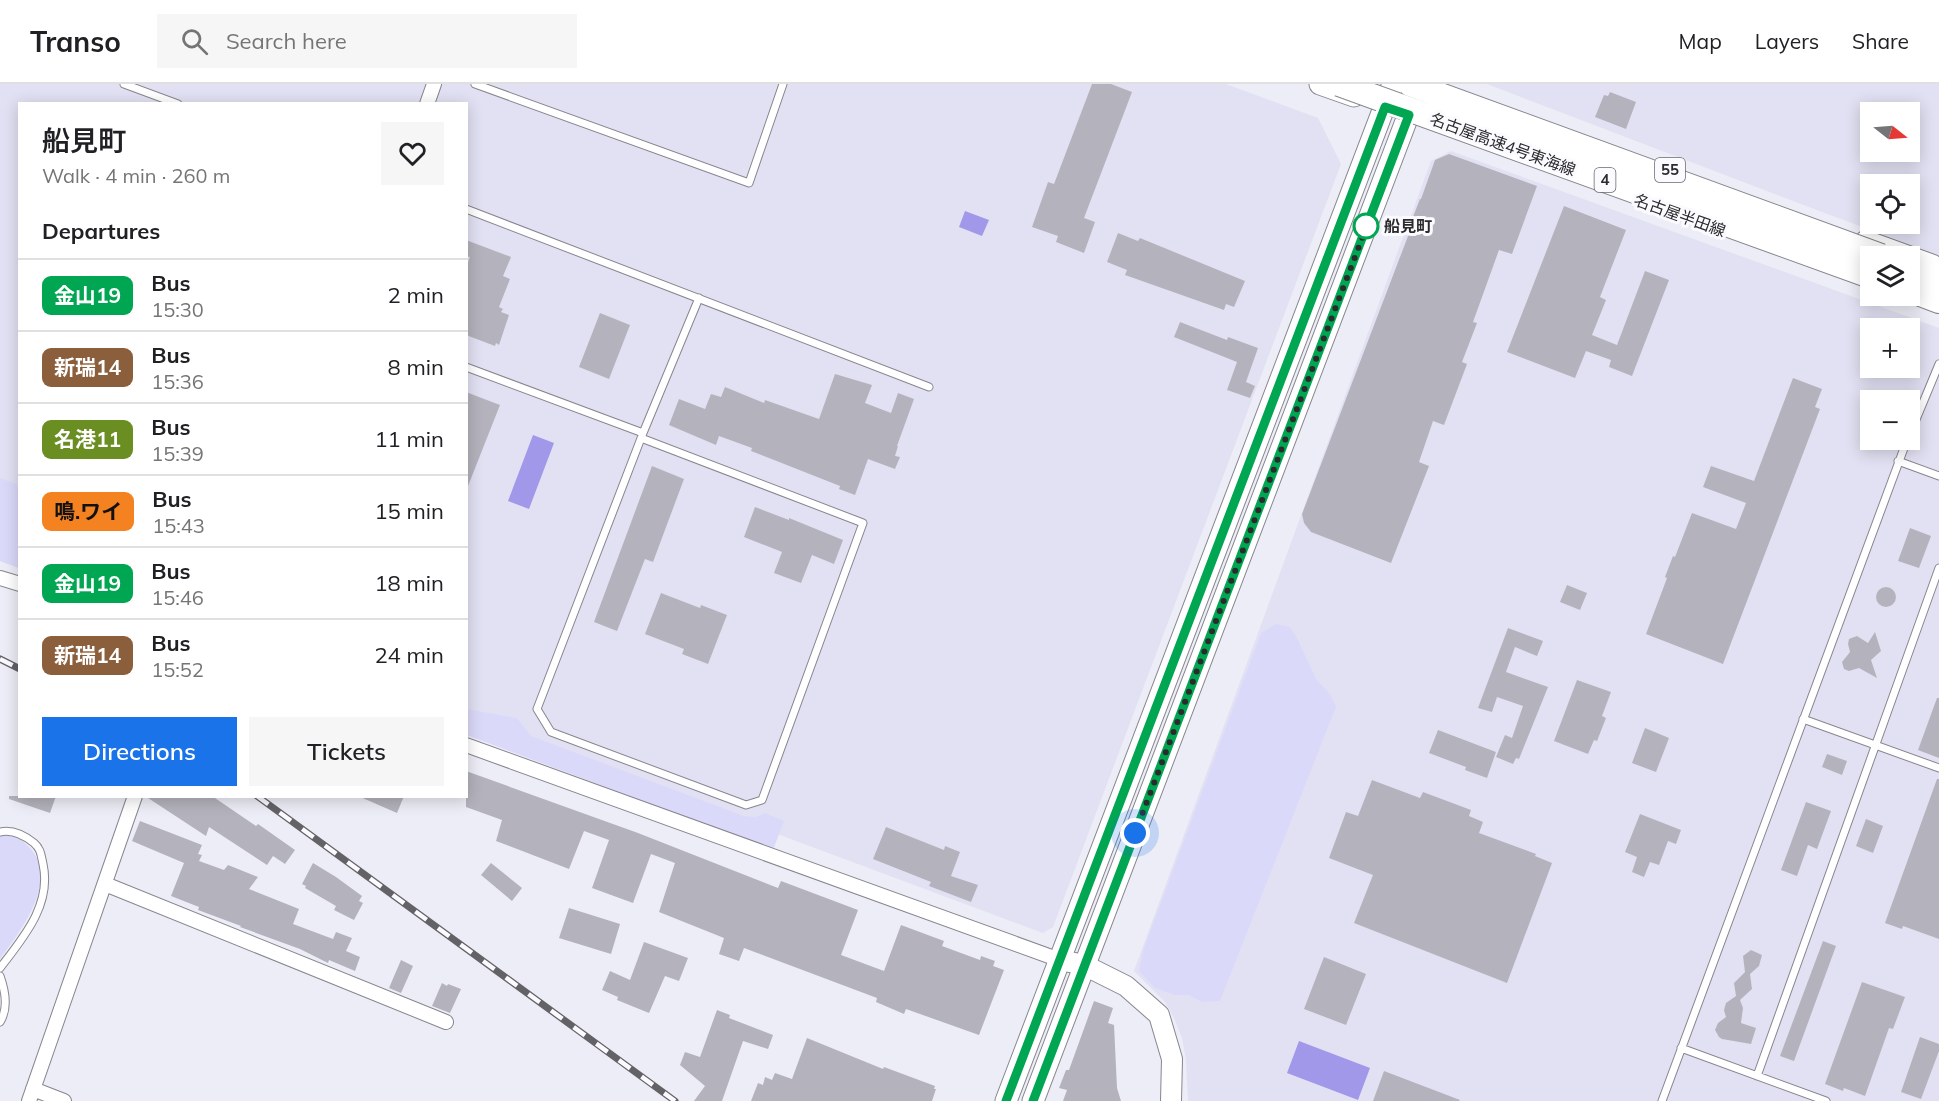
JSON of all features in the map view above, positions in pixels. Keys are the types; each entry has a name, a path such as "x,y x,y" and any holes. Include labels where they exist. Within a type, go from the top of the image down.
{"highway":[{"path":"1320,84 1415,114"},
{"name":"名古屋高速4号東海線","path":"1339,84 1415,114 1860,272"},
{"name":"名古屋高速4号東海線","path":"1410,84 1860,248"},
{"path":"1920,271 1939,278"},
{"path":"1920,294 1939,301"}],"main road":[{"name":"名古屋半田線","path":"1320,84 1385,107 1415,114 1860,281"},
{"path":"1006,1101 1393,84"},
{"path":"1033,1101 1415,114 1420,84"},
{"name":"55","path":"1430,84 1939,267"},
{"path":"1920,303 1939,310"}],"street":[{"path":"428,102 434,84"},
{"path":"0,578 18,583"},
{"path":"468,746 1060,960 1084,965 1126,986 1159,1015 1172,1059 1171,1101"},
{"path":"64,1101 31,1095 134,798"},
{"path":"105,884 446,1022"}],"lane":[{"path":"124,84 173,102"},
{"path":"475,84 749,183 783,84"},
{"path":"468,210 929,387"},
{"path":"468,368 642,435 862,524 762,800 746,806 551,732 537,709 642,435 699,298"},
{"path":"1920,410 1939,364"},
{"path":"1662,1101 1903,450"},
{"path":"1898,461 1939,476"},
{"path":"1756,1076 1939,568"},
{"path":"1931,592 1939,595"},
{"path":"1803,719 1939,768"},
{"path":"0,832 7,830 25,836 40,848 45,875 42,901 34,921 0,968"},
{"path":"0,976 6,993 3,1017 0,1022"},
{"path":"1681,1048 1826,1101"}],"shaded area":[{"path":"0,84 1226,84 1318,118 1341,164 1053,927 1043,933 780,835 468,735 468,102 18,102 18,568 0,561"},
{"path":"1487,84 1939,84 1939,255 1920,248 1920,246 1882,234 1920,234 1920,174 1860,174 1860,226"},
{"path":"1451,151 1860,299 1860,306 1878,306 1911,318 1860,318 1860,378 1920,378 1920,321 1939,328 1939,1101 1188,1101 1186,1060 1182,1038 1174,1018 1165,1002 1134,971 1431,161"},
{"path":"965,211 989,220 982,236 959,227"},
{"path":"533,435 554,443 529,509 508,501"},
{"path":"0,478 18,485 18,568 0,561"},
{"path":"1276,624 1290,627 1316,679 1330,694 1336,707 1220,1001 1202,1002 1189,995 1175,995 1155,988 1139,971 1143,951 1261,633"},
{"path":"468,709 517,718 531,736 744,816 756,817 765,813 784,821 773,850 468,735"},
{"path":"0,836 23,841 38,860 41,874 34,905 0,959"},
{"path":"1299,1041 1370,1068 1358,1100 1287,1073"}],"building":[{"path":"1092,84 1111,84 1132,92 1084,218 1095,222 1084,253 1056,242 1058,236 1032,227 1048,182 1054,184"},
{"path":"1610,92 1636,102 1626,129 1595,117 1604,95 1608,96"},
{"path":"1449,154 1537,186 1512,254 1499,250 1473,322 1477,323 1462,362 1467,364 1444,425 1433,421 1419,462 1429,466 1391,563 1311,532 1304,523 1302,514 1435,160"},
{"path":"1564,206 1626,230 1600,297 1606,300 1592,335 1617,345 1645,271 1669,280 1632,376 1609,367 1611,360 1586,351 1575,378 1507,352"},
{"path":"1118,233 1138,241 1140,238 1245,281 1234,307 1226,304 1224,310 1125,275 1127,270 1107,262"},
{"path":"468,241 511,257 503,276 510,279 499,307 503,309 501,312 509,315 499,345 496,343 495,346 468,336 468,262 470,257 468,256"},
{"path":"600,313 630,325 609,379 579,367"},
{"path":"1180,322 1227,340 1228,337 1258,348 1246,382 1255,386 1250,398 1227,390 1237,362 1174,337"},
{"path":"835,374 872,385 865,403 891,413 898,393 914,399 897,446 895,456 900,457 895,469 868,459 855,495 839,489 840,486 751,451 752,448 719,436 716,445 669,425 679,399 705,409 711,394 721,397 725,387 764,403 765,400 819,419"},
{"path":"1793,378 1822,389 1815,407 1820,409 1723,664 1646,634 1667,578 1665,577 1692,513 1736,529 1746,503 1703,487 1711,466 1754,481"},
{"path":"468,393 500,405 468,486"},
{"path":"652,466 684,479 653,562 645,559 617,631 594,622"},
{"path":"755,507 843,540 834,564 812,555 801,583 774,573 782,552 744,537"},
{"path":"1910,528 1931,536 1919,568 1898,561"},
{"path":"1567,585 1587,593 1580,610 1560,602"},
{"path":"1882,587 1890,587 1896,593 1896,601 1890,607 1882,607 1876,601 1876,593"},
{"path":"661,593 700,608 701,605 727,615 708,664 682,654 684,649 645,634"},
{"path":"1508,628 1543,641 1537,656 1515,647 1506,672 1548,687 1519,759 1516,758 1513,764 1496,757 1505,735 1512,738 1523,706 1497,697 1492,712 1478,708"},
{"path":"1875,632 1881,651 1871,660 1877,678 1859,668 1849,671 1844,669 1842,662 1850,652 1849,639 1857,636 1868,643"},
{"path":"1577,680 1611,692 1602,716 1606,718 1597,741 1594,740 1588,754 1554,741"},
{"path":"1937,698 1939,698 1939,758 1918,750"},
{"path":"1645,728 1669,738 1656,772 1632,763"},
{"path":"1438,730 1496,752 1487,778 1429,753"},
{"path":"1827,754 1847,761 1842,775 1822,767"},
{"path":"468,772 638,833 778,888 781,881 858,910 841,955 884,971 901,925 944,941 942,946 980,960 981,956 995,961 993,966 1004,970 979,1035 906,1009 904,1014 876,1002 877,998 744,948 739,961 719,954 724,938 659,912 675,863 651,854 633,903 592,888 609,840 584,831 569,869 496,841 502,820 466,807"},
{"path":"1937,779 1939,779 1939,939 1903,926 1902,929 1885,923"},
{"path":"1372,780 1420,798 1423,792 1471,810 1469,816 1483,822 1479,833 1536,854 1535,856 1552,863 1507,983 1354,923 1373,875 1329,858 1346,812 1358,816"},
{"path":"9,796 55,798 50,813 9,799"},
{"path":"148,798 215,798 295,850 285,864 273,856 267,865 209,827 206,836"},
{"path":"363,798 403,798 397,813"},
{"path":"1806,802 1831,811 1817,849 1808,845 1797,876 1781,870"},
{"path":"1640,814 1681,830 1676,844 1668,841 1659,865 1650,862 1644,877 1632,872 1637,857 1625,852"},
{"path":"1866,819 1883,826 1873,853 1856,846"},
{"path":"140,821 202,845 198,854 202,855 199,861 224,870 228,865 258,877 249,889 299,909 293,924 333,939 336,932 352,938 346,951 360,957 355,971 329,960 328,963 300,949 198,910 199,907 171,896 184,863 132,841"},
{"path":"886,827 944,850 945,846 960,852 951,876 978,885 971,902 929,886 931,882 873,859"},
{"path":"313,863 362,896 359,901 363,903 354,920 334,910 336,906 302,884"},
{"path":"491,863 522,888 512,901 481,875"},
{"path":"569,908 620,924 611,954 559,938"},
{"path":"1823,941 1836,946 1794,1061 1780,1056"},
{"path":"644,942 688,958 679,981 665,976 649,1013 617,1000 618,997 602,990 610,971 630,980"},
{"path":"1751,950 1762,955 1759,966 1750,974 1752,989 1740,1000 1743,1008 1741,1023 1756,1028 1751,1044 1722,1039 1715,1030 1718,1023 1726,1017 1724,1010 1726,1003 1736,996 1734,983 1745,972 1743,956"},
{"path":"1324,957 1366,974 1346,1025 1304,1009"},
{"path":"401,960 413,966 401,993 389,988"},
{"path":"1862,982 1905,997 1893,1029 1889,1028 1865,1096 1825,1084"},
{"path":"442,983 461,989 450,1013 432,1006"},
{"path":"1094,1001 1113,1008 1108,1023 1114,1025 1117,1088 1121,1101 1063,1101 1067,1090 1059,1088 1066,1070 1069,1070"},
{"path":"717,1010 730,1015 729,1018 773,1035 768,1049 743,1041 722,1101 694,1101 705,1086 680,1065 685,1052 700,1057"},
{"path":"1920,1037 1939,1044 1939,1051 1921,1099 1901,1092"},
{"path":"807,1038 883,1069 884,1067 935,1086 932,1101 751,1101 758,1083 763,1085 765,1077 772,1080 775,1073 792,1079"},
{"path":"1384,1071 1460,1100 1373,1101"}],"railway":[{"path":"0,659 18,668"},
{"path":"260,798 675,1101"}],"bus line":[{"name":"金山19","path":"1006,1101 1385,107 1409,115 1033,1101"}],"place":[{"name":"船見町","path":"1366,226"}],"route":[{"path":"1135,833 1371,215 1366,226"}]}
